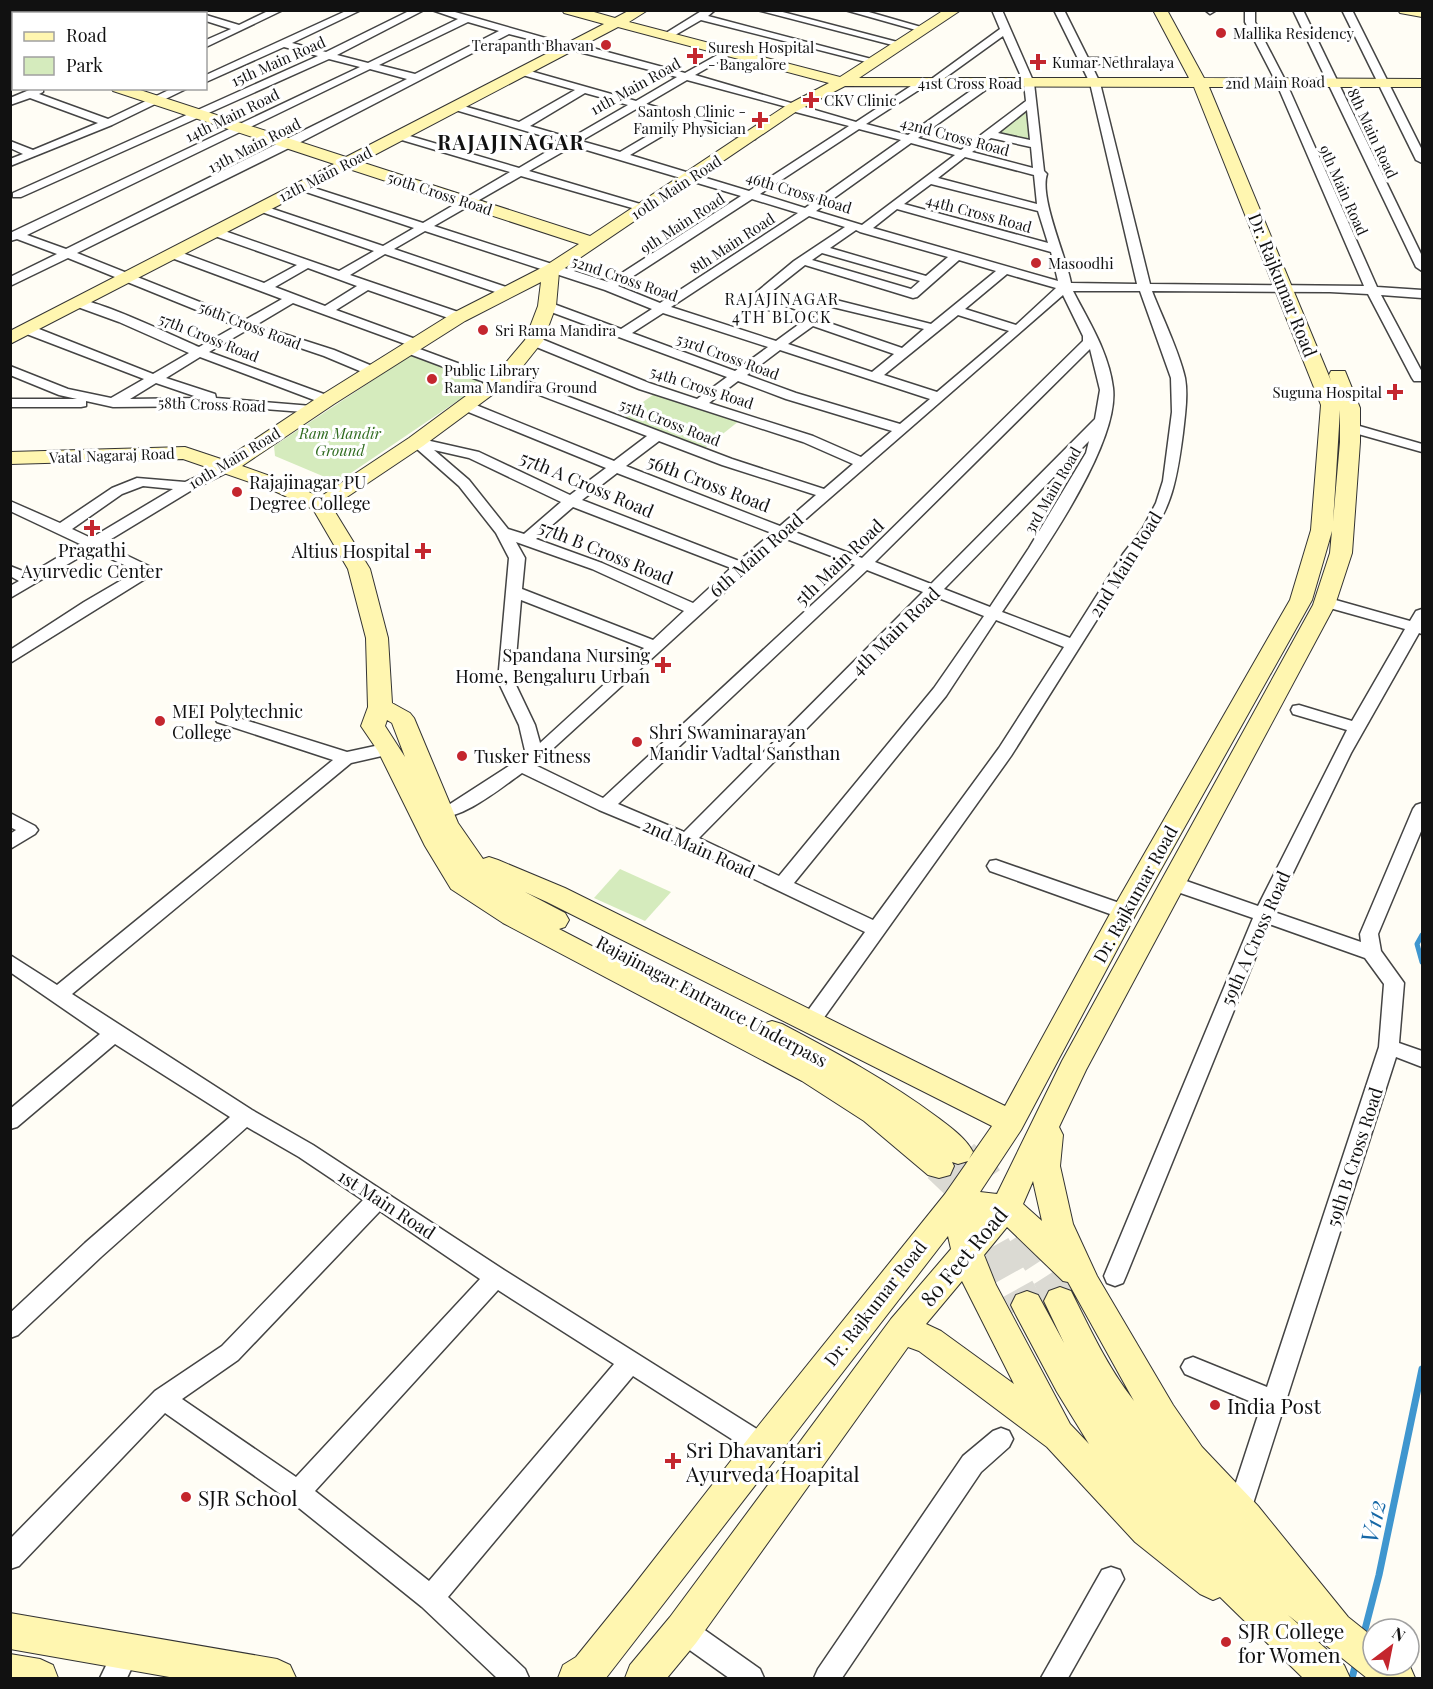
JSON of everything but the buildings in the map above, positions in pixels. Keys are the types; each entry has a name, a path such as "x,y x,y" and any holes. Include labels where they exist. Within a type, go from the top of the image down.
{"main road":[{"name":"41st Cross Road","path":"569,10 842,82 926,84 1095,82"},
{"name":"12th Main Road","path":"10,339 641,10"},
{"name":"Dr. Rajkumar Road","path":"1160,10 1207,83"},
{"name":"Dr. Rajkumar Road","path":"576,1678 589,1670 644,1602 763,1446 956,1203 1011,1122 1124,912 1301,600 1322,530 1331,405 1291,288 1207,83 1170,10"},
{"path":"1405,10 1422,14"},
{"name":"10th Main Road","path":"219,464 319,405 459,317 551,270 794,107 842,82 947,12"},
{"name":"2nd Main Road","path":"1095,82 1422,83"},
{"name":"50th Cross Road","path":"124,90 590,242"},
{"path":"389,749 373,726 380,707 377,638 359,569 321,505 416,442 501,380 534,341 547,306 551,270"},
{"name":"Dr. Rajkumar Road","path":"1050,1116 1072,1069 1325,602 1341,553 1350,442 1348,427 1350,408 1343,389 1291,288"},
{"name":"Vatal Nagaraj Road","path":"10,458 185,453 307,497 321,505"},
{"name":"Vatal Nagaraj Road","path":"10,467 182,469 219,464"},
{"path":"380,707 402,718 441,812 464,855 556,895 1011,1122"},
{"name":"Rajajinagar Entrance Underpass","path":"389,749 438,846 460,882 512,916 812,1073 948,1159 925,1124 861,1080 805,1048 534,908 486,879 464,855"},
{"path":"1050,1116 1045,1166 1049,1191 1086,1354 1110,1396 1181,1487 1263,1572 1361,1650"},
{"name":"80 Feet Road","path":"902,1329 1006,1207 1050,1116"},
{"path":"1059,1436 984,1296 967,1250 956,1203 1006,1207 1072,1291 1190,1458 1239,1510 1335,1629"},
{"path":"1072,1291 1059,1362 1114,1452 1193,1545 1271,1624 1328,1676"},
{"name":"Dr. Rajkumar Road","path":"643,1678 683,1630 902,1329"},
{"path":"902,1329 930,1341 1059,1436 1147,1530 1180,1558 1271,1624"},
{"path":"10,1631 119,1665 277,1678"},
{"path":"10,1673 40,1678"}],"street":[{"path":"207,44 279,10"},
{"path":"207,79 357,10"},
{"name":"15th Main Road","path":"13,195 326,56 420,10"},
{"path":"436,10 687,76 794,107"},
{"name":"11th Main Road","path":"666,36 711,10"},
{"path":"761,10 900,44"},
{"path":"849,10 923,29"},
{"name":"3rd Main Road","path":"782,885 940,692 1037,549 1093,453 1101,421 1107,390 1100,356 1065,287 1043,209 1041,174 1029,83 997,10"},
{"name":"2nd Main Road","path":"811,1021 1005,752 1131,554 1150,529 1163,503 1170,481 1180,393 1174,363 1144,286 1095,82 1059,10"},
{"name":"9th Main Road","path":"1250,10 1250,22 1281,82 1372,290 1419,378"},
{"name":"8th Main Road","path":"1298,10 1422,267"},
{"path":"1347,10 1382,82 1421,153"},
{"path":"701,16 874,61"},
{"path":"207,18 240,28"},
{"name":"14th Main Road","path":"14,236 467,19"},
{"name":"9th Main Road","path":"609,287 926,84 1007,29"},
{"name":"13th Main Road","path":"10,282 289,144 509,30"},
{"path":"283,44 417,78"},
{"name":"11th Main Road","path":"340,275 728,52"},
{"path":"1084,61 1120,61"},
{"path":"523,72 751,137"},
{"name":"8th Main Road","path":"622,334 807,212 990,82"},
{"path":"521,126 585,89"},
{"path":"10,102 39,90"},
{"path":"10,163 108,123 179,90"},
{"path":"30,94 108,123"},
{"path":"902,352 753,300 804,261 895,205 1031,102"},
{"name":"46th Cross Road","path":"456,106 859,228 1065,287 1291,288 1422,294"},
{"name":"42nd Cross Road","path":"794,107 908,140 1041,174"},
{"path":"622,155 685,118"},
{"path":"990,134 1037,146"},
{"path":"399,136 643,208"},
{"path":"70,139 110,153"},
{"path":"11,144 33,154"},
{"name":"44th Cross Road","path":"930,180 1043,209"},
{"name":"52nd Cross Road","path":"301,186 422,228 609,287 661,308 775,346 938,397"},
{"name":"44th Cross Road","path":"895,205 1055,249"},
{"path":"260,208 506,291"},
{"path":"216,231 459,317"},
{"name":"56th Cross Road","path":"14,236 129,277 246,325 329,353 372,371"},
{"path":"822,249 928,280"},
{"path":"173,254 326,310 412,346"},
{"path":"804,261 913,294 956,256"},
{"path":"265,288 307,264"},
{"path":"875,376 1005,270"},
{"path":"326,310 367,285"},
{"name":"6th Main Road","path":"441,812 455,809 529,761 780,532 1018,330 1065,287"},
{"name":"58th Cross Road","path":"113,403 292,298"},
{"path":"700,403 775,346 806,319 816,303 824,301 934,327"},
{"name":"57th Cross Road","path":"79,303 124,319 319,405"},
{"name":"53rd Cross Road","path":"547,306 736,376 901,429"},
{"path":"958,310 1018,330"},
{"path":"29,330 120,367 224,402"},
{"name":"5th Main Road","path":"605,806 829,599 998,436 1042,388 1090,342 1089,337"},
{"name":"54th Cross Road","path":"534,341 611,374 808,439 861,462"},
{"name":"55th Cross Road","path":"412,346 727,462 826,494"},
{"path":"10,370 64,392 113,403"},
{"name":"58th Cross Road","path":"10,403 224,402 319,405"},
{"name":"56th Cross Road","path":"466,406 863,565 1074,645"},
{"name":"4th Main Road","path":"687,840 1101,421"},
{"path":"1348,427 1422,448"},
{"path":"526,540 571,501 658,435"},
{"path":"416,442 464,483 503,532 517,558 506,681 527,725 529,761"},
{"name":"57th A Cross Road","path":"416,442 474,454 571,501 741,567"},
{"name":"10th Main Road","path":"10,593 187,487 219,464"},
{"path":"63,528 117,491 142,481 187,487"},
{"path":"10,505 63,528 148,571 90,605 10,658"},
{"name":"57th B Cross Road","path":"503,532 597,566 694,609"},
{"path":"10,570 31,581"},
{"path":"515,592 654,646"},
{"path":"1325,602 1420,623"},
{"name":"59th A Cross Road","path":"1072,1291 1263,916 1342,753 1420,623"},
{"path":"1299,710 1357,728"},
{"path":"223,718 346,758"},
{"path":"59,994 346,758 389,749"},
{"name":"2nd Main Road","path":"529,761 605,806 687,840 877,930"},
{"path":"1172,883 1372,953 1369,934 1422,809"},
{"path":"10,819 29,830 10,843"},
{"path":"996,867 1124,912"},
{"name":"59th B Cross Road","path":"1239,1510 1389,1047 1394,983 1372,953"},
{"name":"1st Main Road","path":"10,962 114,1033 245,1116 306,1151 496,1277 763,1446"},
{"path":"10,1121 114,1033"},
{"path":"1389,1047 1422,1059"},
{"path":"10,1328 93,1250 245,1116"},
{"path":"10,1557 163,1399 230,1353 378,1199"},
{"path":"298,1492 496,1277"},
{"path":"431,1598 631,1362"},
{"path":"1193,1367 1274,1401"},
{"path":"163,1399 298,1492 431,1598 516,1678"},
{"path":"827,1678 972,1464 1001,1439"},
{"path":"1054,1678 1111,1579"},
{"path":"683,1630 752,1678"}],"green space":[{"path":"1026,111 1033,144 996,134"},
{"name":"Ram Mandir Ground","path":"411,355 487,381 342,479 332,480 275,456 274,446"},
{"path":"657,392 739,421 705,448 622,417"},
{"path":"620,869 671,892 645,921 594,898"}],"waterway":[{"name":"V112","path":"1422,935 1417,944 1422,962"},
{"name":"V112","path":"1368,1617 1422,1369"},
{"name":"V112","path":"1352,1678 1356,1663"}],"tunnel":[{"path":"963,1156 982,1173 1049,1277 1060,1301"},
{"path":"939,1166 961,1187 1027,1305"}],"place":[{"name":"Mallika Residency","path":"1221,33"},
{"name":"Terapanth Bhavan","path":"606,45"},
{"name":"Suresh Hospital - Bangalore","path":"695,56"},
{"name":"Kumar Nethralaya","path":"1038,62"},
{"name":"CKV Clinic","path":"811,100"},
{"name":"Santosh Clinic - Family Physician","path":"760,120"},
{"name":"Masoodhi","path":"1036,263"},
{"name":"Sri Rama Mandira","path":"483,330"},
{"name":"Public Library Rama Mandira Ground","path":"432,379"},
{"name":"Suguna Hospital","path":"1395,392"},
{"name":"Rajajinagar PU Degree College","path":"237,492"},
{"name":"Pragathi Ayurvedic Center","path":"92,528"},
{"name":"Altius Hospital","path":"423,551"},
{"name":"Spandana Nursing Home, Bengaluru Urban","path":"663,665"},
{"name":"MEI Polytechnic College","path":"160,721"},
{"name":"Shri Swaminarayan Mandir Vadtal Sansthan","path":"637,742"},
{"name":"Tusker Fitness","path":"462,756"},
{"name":"India Post","path":"1215,1405"},
{"name":"Sri Dhavantari Ayurveda Hoapital","path":"673,1461"},
{"name":"SJR School","path":"186,1497"},
{"name":"SJR College for Women","path":"1226,1642"}],"district":[{"name":"RAJAJINAGAR","path":"511,141"},
{"name":"RAJAJINAGAR 4TH BLOCK","path":"782,307"}]}
